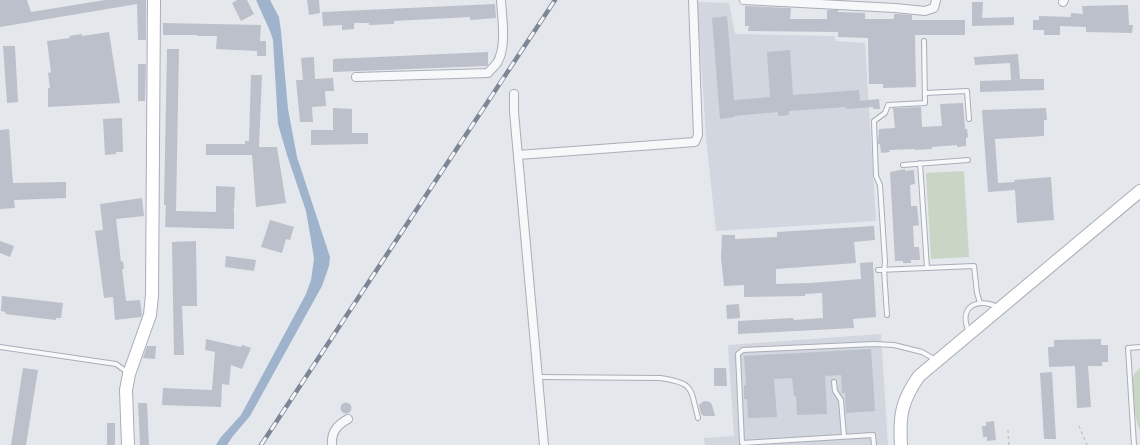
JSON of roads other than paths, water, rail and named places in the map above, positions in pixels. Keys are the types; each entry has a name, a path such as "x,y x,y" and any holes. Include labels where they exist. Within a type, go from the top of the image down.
{"street":[{"path":"128,445 126,390 129,374 150,315 152,295 154,0"},
{"path":"356,77 488,73 497,64 502,47 503,36 501,0"},
{"path":"518,155 695,142 698,135 693,0"},
{"path":"744,0 925,11 934,8 936,0"},
{"path":"514,94 518,155 544,445"},
{"path":"902,445 900,429 903,404 910,388 919,376 1140,192"},
{"path":"332,445 335,428 348,419"}],"lane":[{"path":"887,314 880,185 876,176 874,121 885,113 888,105 925,103 924,41"},
{"path":"925,93 967,91 969,119"},
{"path":"903,165 968,160"},
{"path":"920,164 927,268"},
{"path":"878,270 974,266 976,293 980,303"},
{"path":"970,334 965,323 965,315 969,308 980,303 989,303 1001,308"},
{"path":"874,445 873,434 742,444 738,354 743,350 874,344 894,346 922,352 937,361"},
{"path":"0,347 116,364 129,374"},
{"path":"1134,445 1128,348 1140,347"},
{"path":"538,377 660,378 677,381 686,384 691,391 698,418"},
{"path":"834,382 835,391 841,400 844,436"}],"water":[{"path":"256,0 270,0 279,17 288,109 297,157 330,257 329,266 322,286 250,416 227,445 216,445 221,437 241,415 306,294 311,280 314,259 306,211 278,124 273,40"}],"railway":[{"path":"261,445 555,0"}]}
